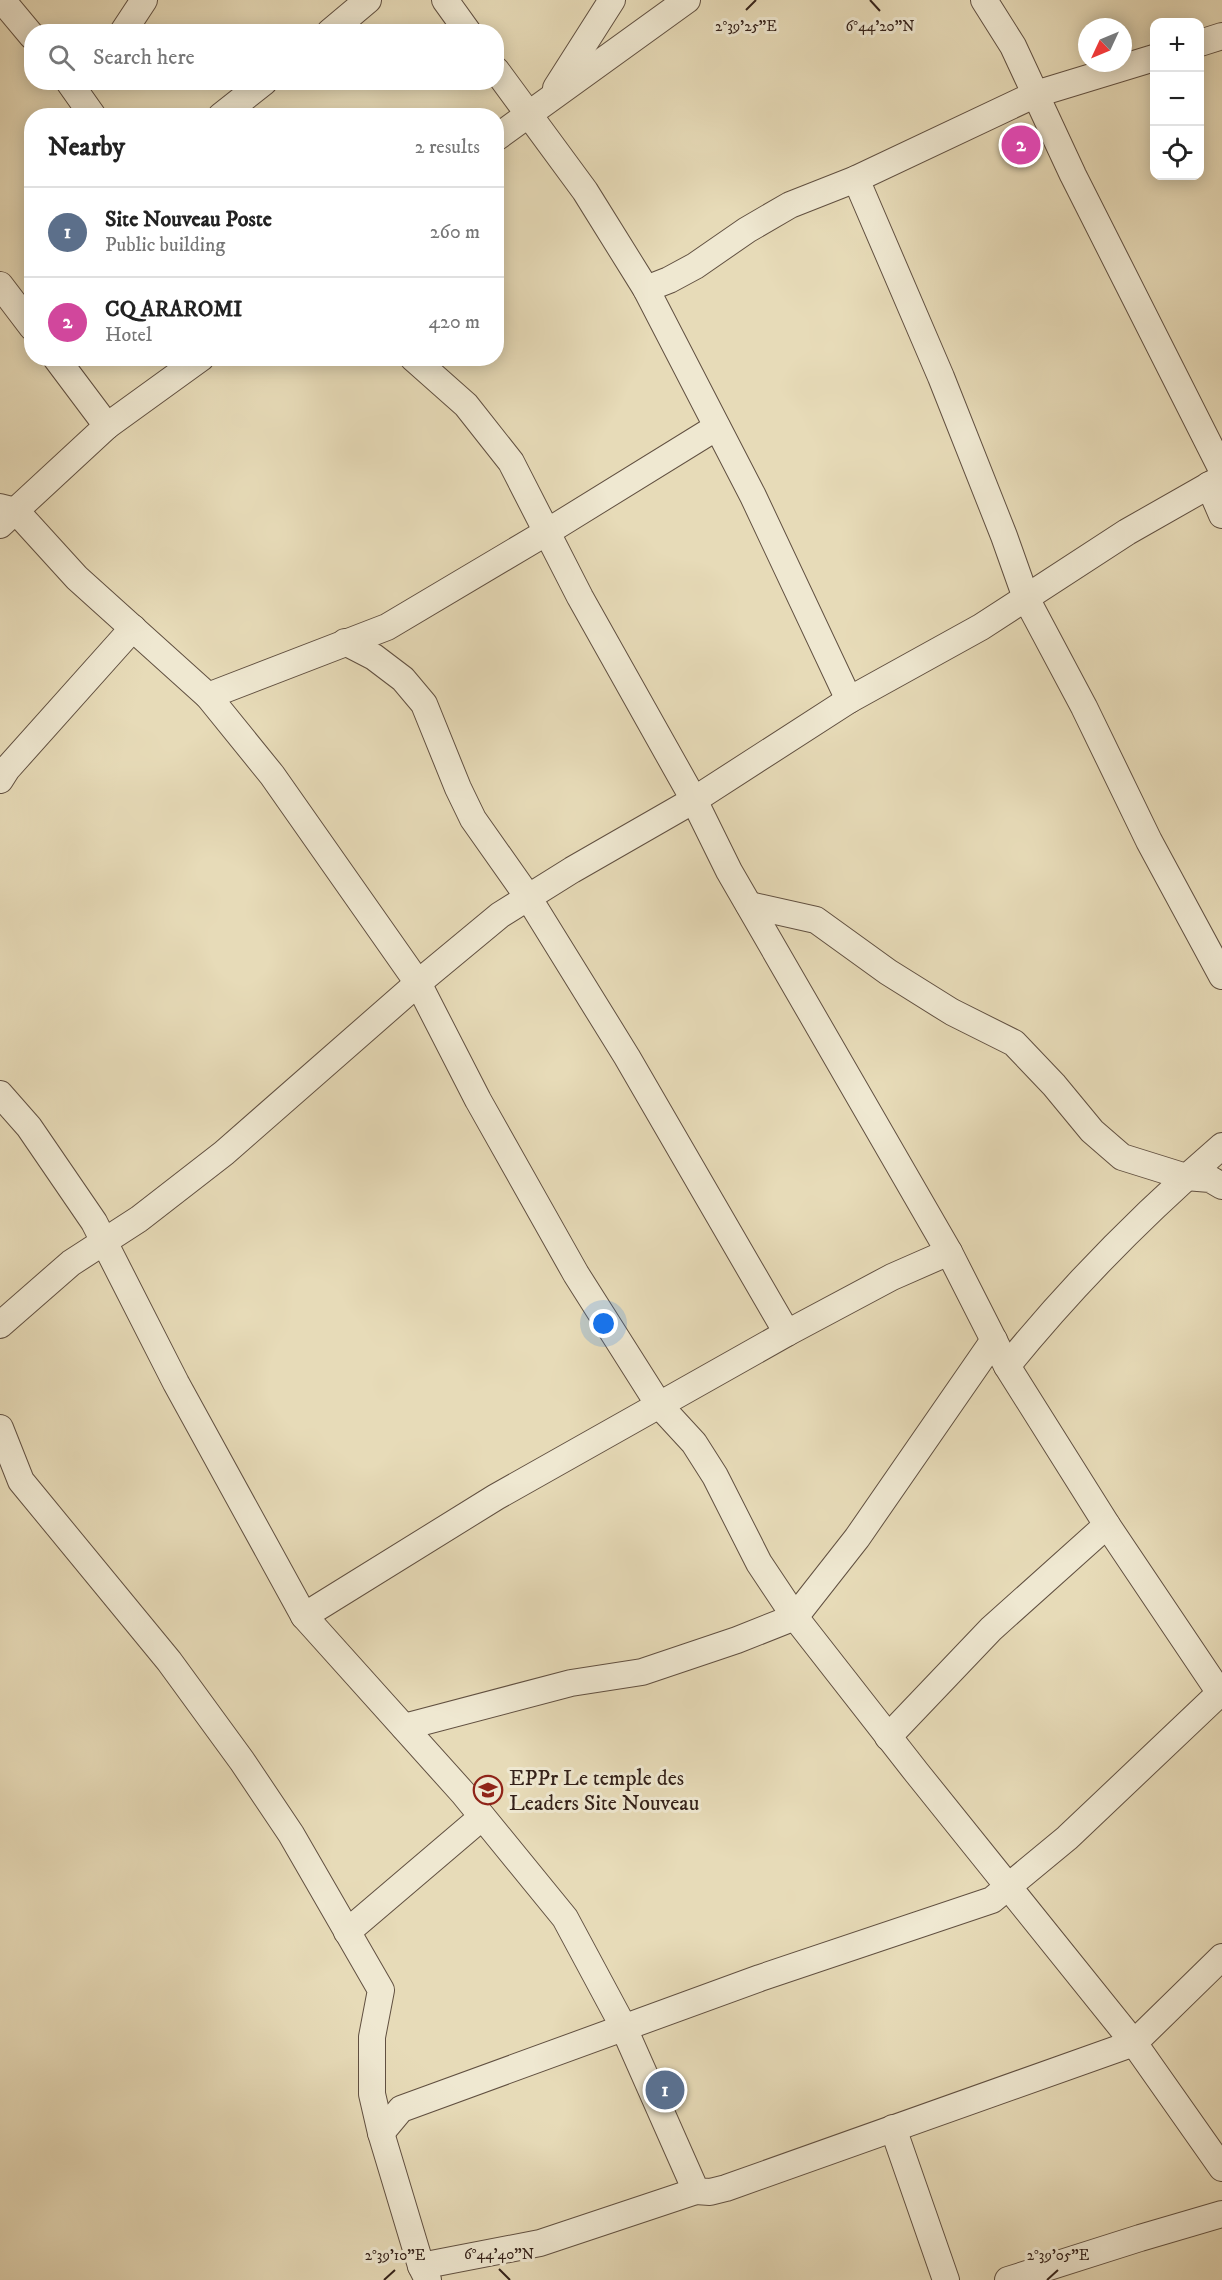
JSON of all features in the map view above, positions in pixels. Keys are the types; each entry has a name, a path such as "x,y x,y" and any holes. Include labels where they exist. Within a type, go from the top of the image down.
{"street":[{"path":"2,0 24,26"},
{"path":"128,24 144,0"},
{"path":"340,24 368,0"},
{"path":"445,0 462,24"},
{"path":"539,107 612,0"},
{"path":"504,132 687,0"},
{"path":"984,0 1013,46 1218,478 1222,515"},
{"path":"1204,42 1222,36"},
{"path":"646,289 695,266 747,230 790,205 856,179 1036,94 1150,60"},
{"path":"504,77 539,107 585,191 646,289 753,496 849,700"},
{"path":"231,108 254,90"},
{"path":"856,179 941,377 1026,598 1084,707 1149,841 1222,976"},
{"path":"0,285 24,316"},
{"path":"62,366 107,426"},
{"path":"190,366 107,426 5,514 208,696 272,775 418,983 478,1100 576,1274 659,1405 694,1443 715,1476 759,1563 795,1617 888,1737 1134,2043 1222,2168"},
{"path":"381,2133 401,2109 623,2026 992,1900 1067,1838 1221,1692 1107,1524 1007,1366 949,1252 749,905 694,800 580,597 511,462 466,405 422,366"},
{"path":"208,696 387,627 717,427"},
{"path":"0,1325 71,1263 139,1219 224,1153 418,983 500,915 572,870 694,800 849,700 981,627 1127,532 1218,478"},
{"path":"0,780 7,768 133,628"},
{"path":"345,642 374,657 403,679 424,704 473,819 528,897 639,1076 787,1332"},
{"path":"749,905 816,920 888,972 952,1012 1014,1043 1054,1084 1092,1131 1122,1157 1186,1177 1210,1179 1222,1186"},
{"path":"0,1094 29,1127 94,1222 176,1383 304,1616 482,1816 565,1918 623,2026 696,2191"},
{"path":"1007,1366 1043,1322 1109,1252 1186,1177 1222,1146"},
{"path":"304,1616 496,1497 787,1332 861,1292 949,1252"},
{"path":"404,1727 571,1683 642,1672 737,1640 795,1617 857,1538 994,1340"},
{"path":"0,1428 21,1481 169,1661 242,1761 291,1834 381,1989 372,2037 372,2094 381,2133 425,2273 540,2243 696,2191 710,2192 726,2188 1134,2043 1222,1957"},
{"path":"888,1737 991,1629 1107,1524"},
{"path":"347,1932 482,1816"},
{"path":"893,2128 946,2280"},
{"path":"1008,2280 1222,2214"}],"place":[{"name":"CQ ARAROMI","path":"1021,145"},
{"name":"EPPr Le temple des Leaders Site Nouveau","path":"488,1790"},
{"name":"Site Nouveau Poste","path":"665,2090"}]}
